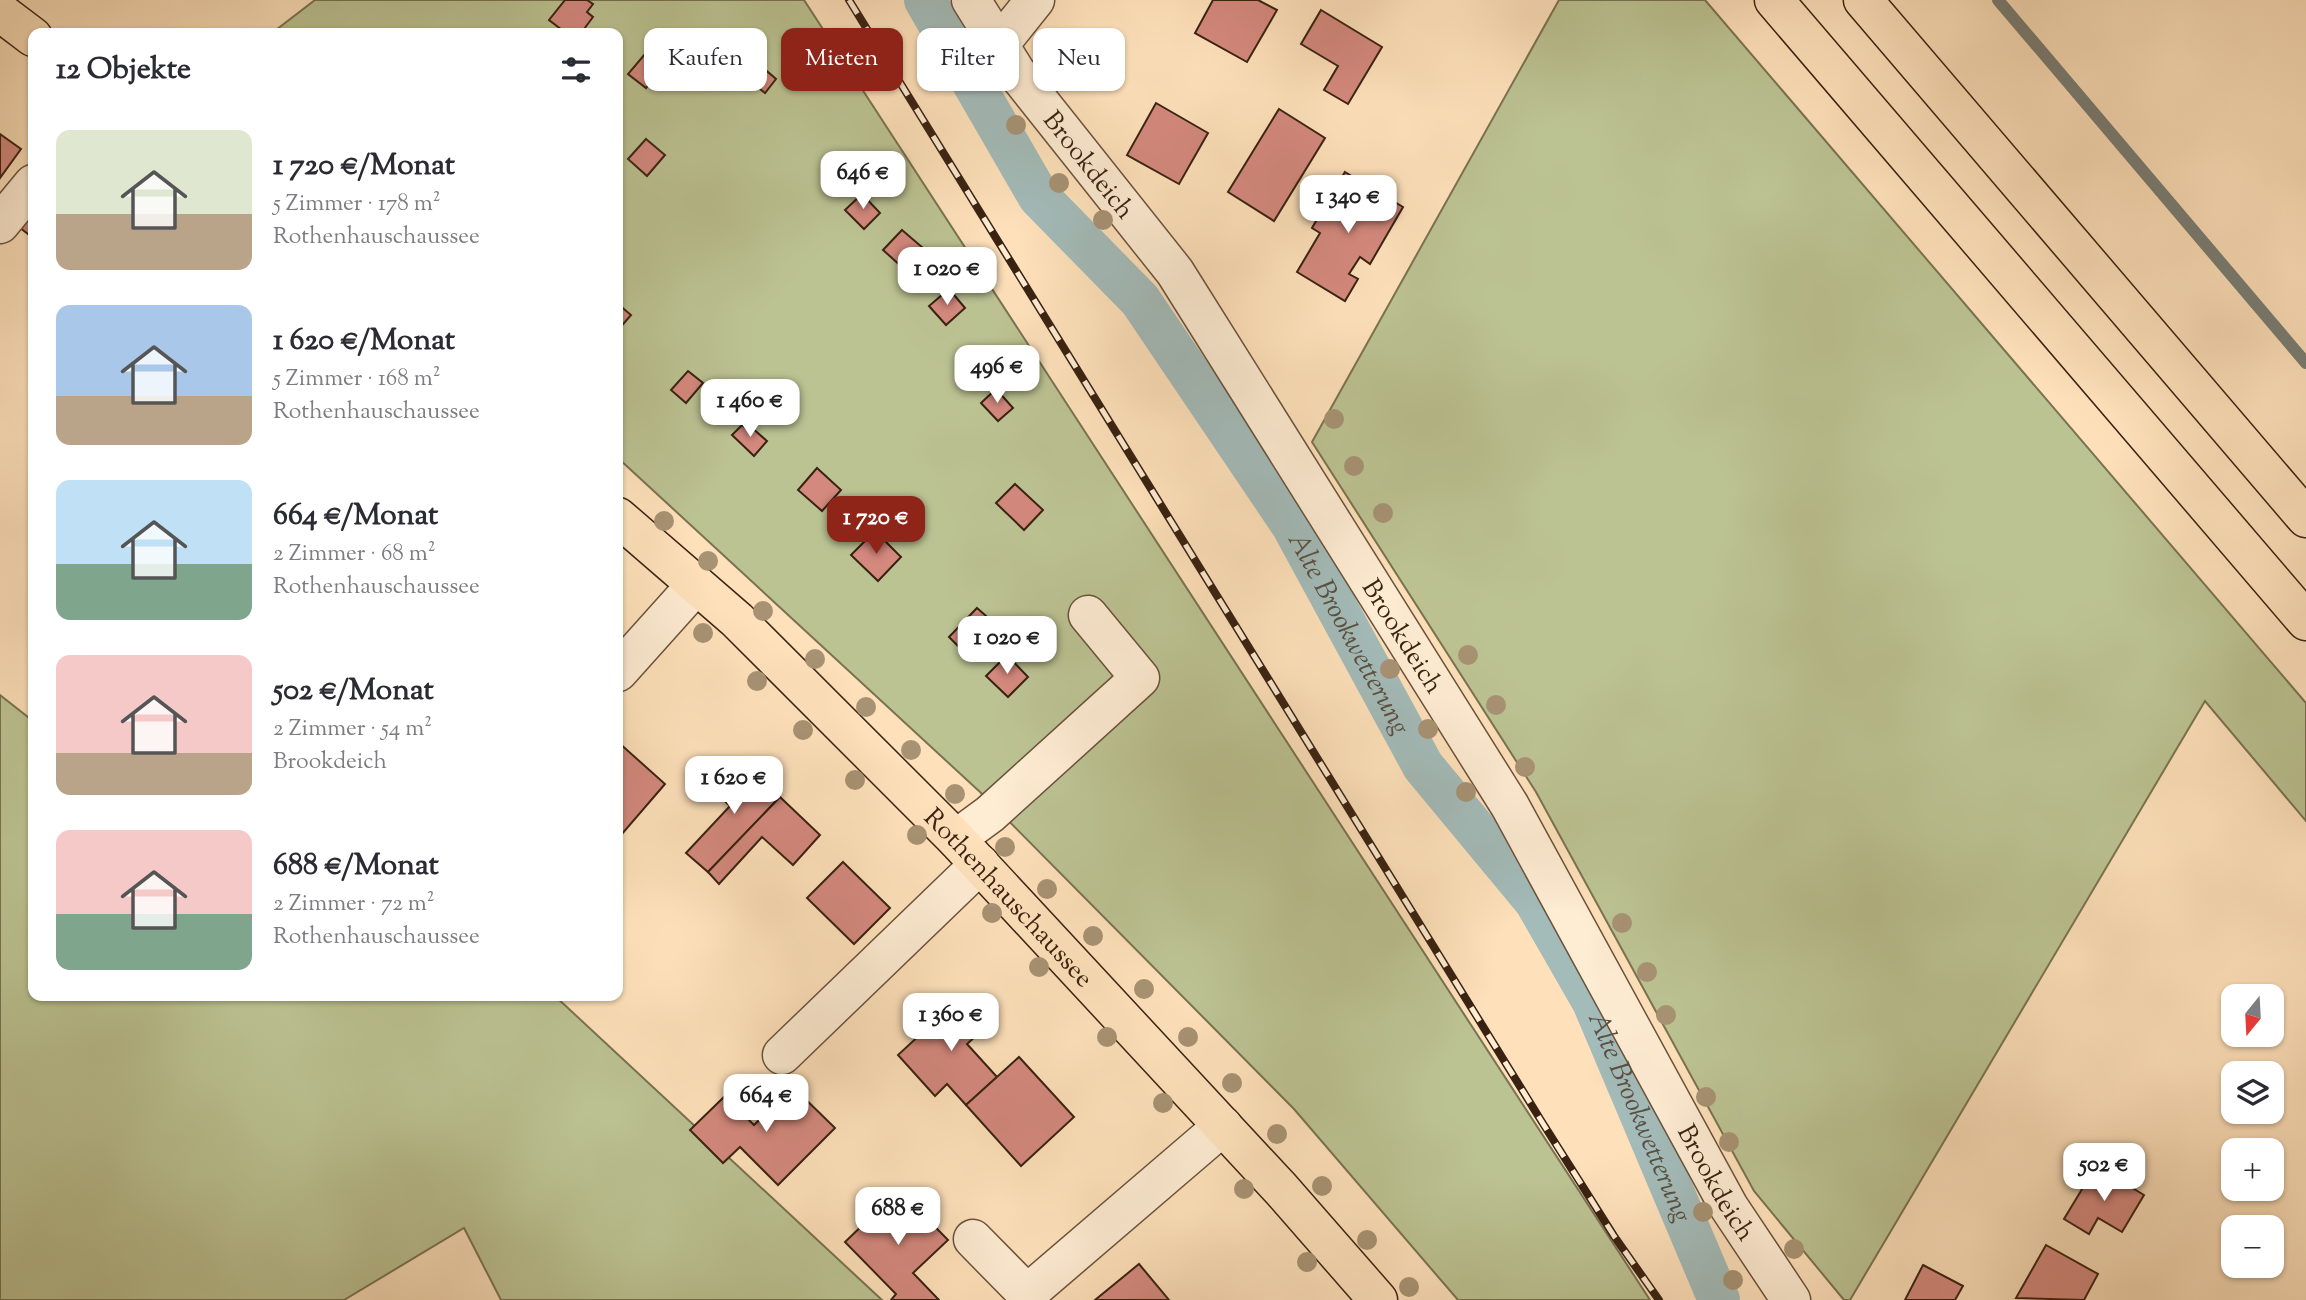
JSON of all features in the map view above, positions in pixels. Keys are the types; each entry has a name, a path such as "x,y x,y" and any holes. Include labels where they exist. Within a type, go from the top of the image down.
{"main road":[{"path":"1774,0 2306,621"},
{"path":"1863,0 2306,518"},
{"path":"0,12 28,33"},
{"name":"Rothenhauschaussee","path":"623,521 737,620 968,851 1223,1126 1378,1300"}],"street":[{"name":"Brookdeich","path":"971,0 988,28"},
{"path":"1013,28 1035,0"},
{"name":"Brookdeich","path":"1019,76 1175,272 1510,806 1728,1208 1791,1300"},
{"path":"0,224 28,190"},
{"path":"623,666 696,585"},
{"path":"782,1055 968,851 990,814 1140,678 1088,615"},
{"path":"973,1239 1027,1293 1223,1126"}],"green space":[{"path":"315,0 804,0 822,28 781,28 781,91 863,91 1650,1300 1458,1300 1294,1109 980,792 623,463 623,28 279,28"},
{"path":"1559,0 1705,0 2306,703 2306,821 2205,701 1850,1300 1844,1300 1754,1191 1536,792 1312,442"},
{"path":"0,695 28,717 28,1001 560,1001 882,1300 501,1300 464,1228 344,1300 0,1300"}],"building":[{"path":"565,0 587,0 593,4 587,12 593,17 585,28 559,28 549,20"},
{"path":"1213,0 1258,0 1277,10 1247,62 1195,33"},
{"path":"1321,10 1382,47 1348,104 1324,90 1338,66 1301,44"},
{"path":"644,55 644,86 628,74"},
{"path":"767,71 776,79 767,90"},
{"path":"1156,103 1208,133 1179,184 1127,155"},
{"path":"1279,109 1325,138 1274,221 1228,192"},
{"path":"0,134 21,149 0,178"},
{"path":"646,139 665,155 647,176 628,159"},
{"path":"1345,172 1403,207 1370,264 1360,257 1349,274 1358,279 1345,301 1297,272 1320,233 1312,228"},
{"path":"862,194 880,213 864,229 845,210"},
{"path":"28,215 28,234 19,227"},
{"path":"902,230 930,254 911,275 883,250"},
{"path":"949,289 965,308 946,325 929,306"},
{"path":"623,308 631,315 623,324"},
{"path":"688,371 703,383 686,403 671,390"},
{"path":"996,389 1013,408 998,421 981,403"},
{"path":"742,425 748,430 751,427 767,441 754,456 732,435"},
{"path":"817,468 841,490 822,511 798,490"},
{"path":"1015,484 1043,510 1024,530 996,503"},
{"path":"875,531 901,557 878,581 851,555"},
{"path":"977,608 994,623 965,653 949,637"},
{"path":"1007,655 1028,677 1008,697 986,676"},
{"path":"623,746 665,784 623,833"},
{"path":"744,763 780,797 708,872 686,853 730,806 716,793"},
{"path":"780,797 820,835 793,865 762,837 719,884 708,872"},
{"path":"843,862 890,908 854,944 807,898"},
{"path":"963,995 989,1024 967,1044 997,1077 966,1105 947,1084 935,1096 898,1055"},
{"path":"1019,1057 1074,1117 1021,1166 966,1105"},
{"path":"793,1087 835,1128 778,1185 740,1147 723,1163 690,1130 725,1096 754,1125"},
{"path":"2096,1166 2144,1195 2122,1232 2098,1218 2089,1234 2064,1219"},
{"path":"899,1190 948,1240 913,1273 939,1300 891,1300 896,1294 845,1242"},
{"path":"2046,1245 2098,1274 2084,1300 2016,1298"},
{"path":"1139,1264 1169,1300 1095,1300"},
{"path":"1923,1265 1963,1286 1955,1300 1905,1300"}],"waterway":[{"name":"Alte Brookwetterung","path":"925,0 1039,197 1140,300 1292,525 1423,766 1535,901 1593,1002 1719,1300"},
{"path":"1998,0 2306,363"}],"railway":[{"path":"849,0 1542,1122 1614,1236 1659,1300"}]}
